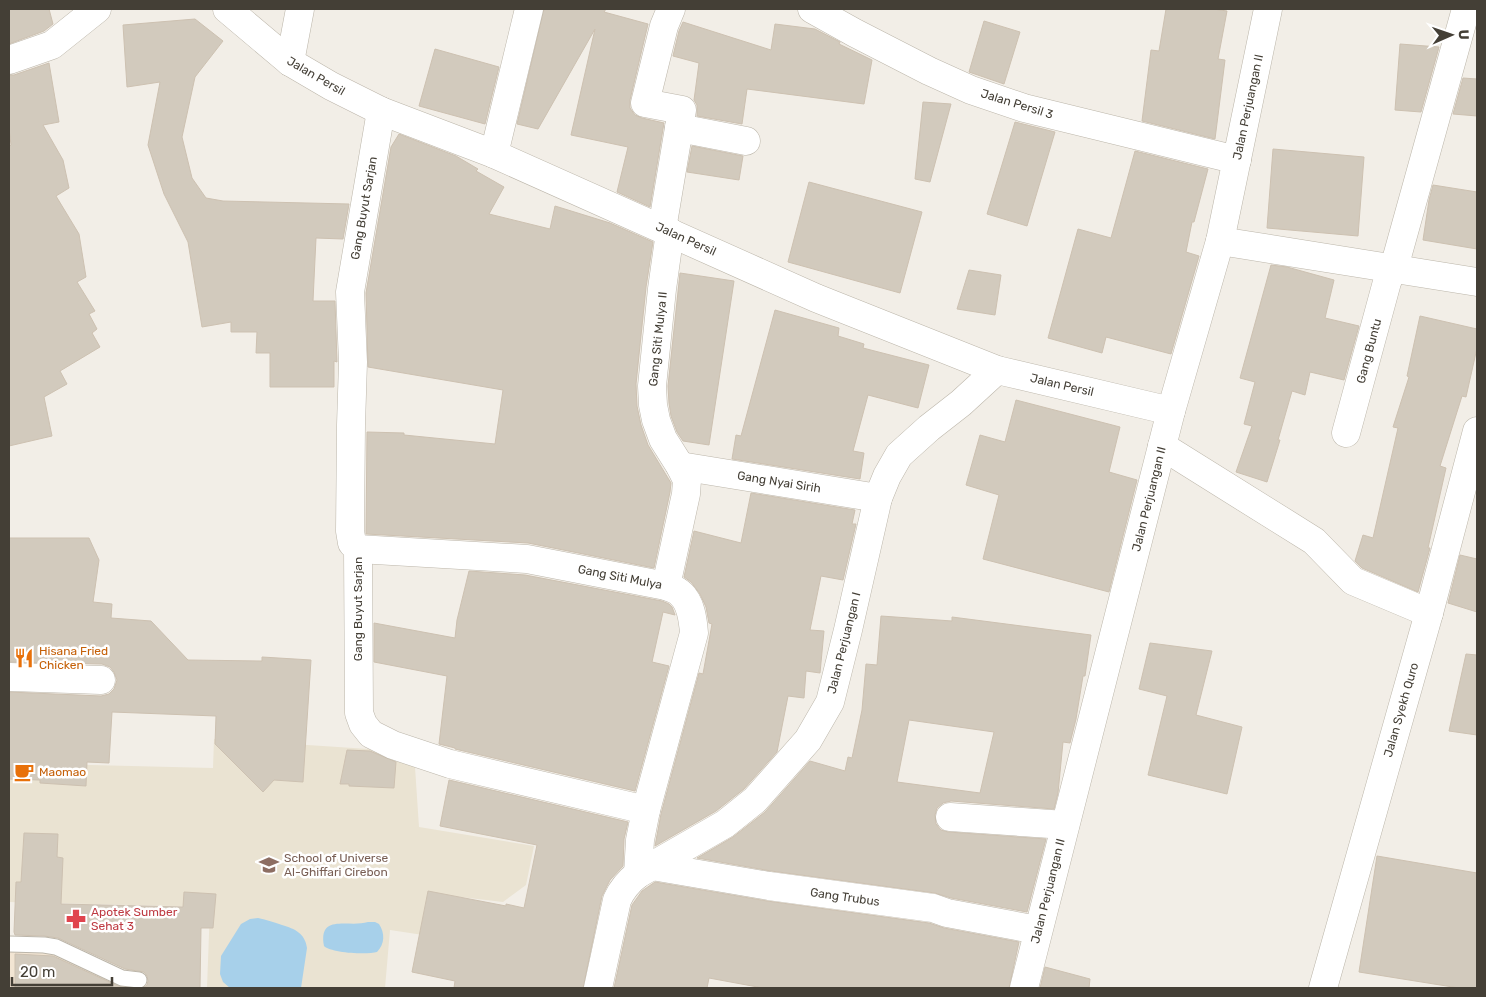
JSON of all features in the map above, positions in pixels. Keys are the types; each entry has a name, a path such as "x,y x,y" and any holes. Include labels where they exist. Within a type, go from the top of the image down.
{"street":[{"path":"9,60 52,45 97,9"},
{"name":"Jalan Persil","path":"227,9 290,62 331,86 381,111 494,154 816,298 997,370 1171,411"},
{"path":"290,62 300,9"},
{"path":"494,154 529,9"},
{"path":"671,9 664,26 645,102 682,110 679,128 746,140"},
{"name":"Jalan Persil 3","path":"812,9 929,71 971,90 1024,108 1237,160"},
{"name":"Jalan Perjuangan II","path":"1024,988 1171,411 1220,241 1268,9"},
{"name":"Gang Buntu","path":"1346,433 1387,282 1400,247 1466,9"},
{"name":"Gang Buyut Sarjan","path":"381,111 350,292 353,362 350,531 352,543 358,549 359,713 363,724 372,734 393,745 450,764 646,810"},
{"name":"Gang Siti Mulya II","path":"666,586 686,494 687,480 663,439 656,420 653,405 653,377 666,231 679,128"},
{"path":"1220,241 1392,269 1477,280"},
{"name":"Jalan Perjuangan I","path":"598,988 617,900 621,891 630,880 725,824 754,800 808,740 830,702 878,498 887,476 899,456 997,370"},
{"name":"Jalan Syekh Quro","path":"1323,988 1477,431"},
{"path":"1162,446 1314,541 1353,581 1428,613"},
{"name":"Gang Nyai Sirih","path":"680,466 878,498"},
{"name":"Gang Siti Mulya","path":"358,549 527,559 666,586 680,592 686,601 693,620 694,633 646,810 640,840 645,870"},
{"path":"10,677 101,680"},
{"path":"950,817 1065,825"},
{"name":"Gang Trubus","path":"645,870 933,908 948,913 1038,930"}],"lane":[{"path":"9,944 56,947 122,978 139,980"}],"shaded area":[{"name":"School of Universe Al-Ghiffari Cirebon","path":"214,739 414,752 419,827 534,846 526,885 503,902 452,896 443,938 390,930 385,988 207,988 210,907 9,902 9,763 213,768"},
{"path":"9,950 48,951 92,971 122,988 9,988"}],"water":[{"path":"258,918 291,928 302,935 307,948 301,988 230,988 223,982 220,974 221,956 241,924 250,919"},
{"path":"368,922 379,924 382,931 383,942 377,952 349,953 324,946 323,936 330,925"}],"building":[{"path":"9,9 49,9 53,24 44,31 9,44"},
{"path":"544,9 606,9 604,12 648,24 630,100 630,108 635,115 664,123 650,207 617,192 628,147 571,135 595,29 538,129 517,124"},
{"path":"1166,9 1213,9 1227,11 1218,59 1225,60 1215,139 1142,121 1151,50 1159,51"},
{"path":"195,19 223,41 195,77 182,137 192,178 206,198 223,201 349,204 343,239 316,238 313,301 335,301 337,362 334,361 334,387 270,387 270,353 256,353 257,332 231,332 231,322 202,327 188,242 164,194 148,145 160,82 127,87 123,25"},
{"path":"984,21 1020,32 1004,84 969,72"},
{"path":"683,22 771,50 775,24 815,29 840,42 839,44 872,60 864,104 747,89 742,124 697,116 697,105 694,100 699,63 673,56"},
{"path":"1400,44 1439,47 1421,112 1395,110"},
{"path":"435,49 499,67 485,124 419,106"},
{"path":"49,63 59,122 43,125 63,160 69,188 56,196 79,234 86,277 77,282 95,311 89,314 97,329 92,333 100,347 60,371 67,384 44,397 52,436 9,446 9,147 11,145 9,129 9,75"},
{"path":"1463,78 1477,79 1477,116 1453,114"},
{"path":"923,102 951,104 930,182 915,179"},
{"path":"1015,122 1055,132 1027,226 987,214"},
{"path":"399,134 456,156 478,169 476,171 504,187 489,214 550,229 555,206 610,223 653,242 646,287 636,384 637,406 648,445 671,483 654,568 528,543 366,534 367,432 404,433 404,435 495,444 503,390 368,367 366,293 391,147"},
{"path":"692,146 743,156 739,180 687,172"},
{"path":"1273,149 1364,157 1358,236 1267,228"},
{"path":"1135,151 1208,169 1194,222 1192,222 1186,252 1199,256 1171,354 1106,337 1102,353 1048,338 1078,229 1111,238"},
{"path":"809,182 922,212 900,293 788,262"},
{"path":"1433,185 1477,192 1477,249 1423,240"},
{"path":"1271,265 1287,267 1334,280 1325,318 1359,326 1344,380 1310,372 1305,395 1292,391 1267,482 1236,472 1252,426 1244,424 1255,382 1240,378"},
{"path":"969,270 1001,275 995,315 957,309"},
{"path":"680,273 734,281 709,445 683,441 677,432 671,416 668,386"},
{"path":"775,310 839,328 838,336 864,344 863,348 929,365 918,408 868,395 853,451 864,453 860,479 732,459 736,435 741,436"},
{"path":"1420,316 1477,329 1477,348 1466,397 1462,396 1440,466 1446,468 1428,548 1430,548 1418,592 1362,568 1355,561 1363,535 1373,538 1398,428 1393,427 1409,377 1407,376"},
{"path":"1016,400 1120,427 1109,472 1137,480 1109,592 983,559 999,495 966,485 980,435 1005,442"},
{"path":"751,493 855,510 852,524 856,524 843,580 821,576 810,630 824,631 820,673 806,671 804,698 788,696 777,752 744,789 716,811 655,846 661,814 699,673 703,674 712,624 709,623 706,607 700,594 691,582 684,577 694,531 741,543"},
{"path":"9,538 89,538 99,560 93,602 112,604 111,618 151,621 188,660 262,661 262,657 311,660 303,782 274,780 263,792 215,744 216,716 112,712 109,763 87,762 86,786 40,783 40,780 9,779 9,692 101,696 109,694 114,689 117,680 110,667 102,664 9,662"},
{"path":"1460,555 1477,559 1477,612 1448,603"},
{"path":"469,571 525,575 662,601 672,607 675,615 663,612 652,662 669,666 635,791 439,744 447,676 374,662 374,623 455,638 457,620"},
{"path":"881,616 952,621 952,617 1091,635 1085,676 1083,676 1070,743 1063,742 1058,793 1054,809 951,801 943,803 937,808 935,815 936,824 941,830 948,832 1046,839 1027,912 951,898 935,893 771,871 697,858 733,837 765,812 810,761 845,771 848,757 852,758 862,710 866,664 877,665","holes":["909,720 994,732 980,793 897,782"]},
{"path":"1150,643 1212,651 1196,715 1242,727 1227,794 1148,775 1167,696 1139,689"},
{"path":"1466,654 1477,655 1477,735 1449,731"},
{"path":"347,750 370,751 396,762 394,788 340,784"},
{"path":"449,780 628,822 624,839 623,866 610,880 602,896 583,988 454,988 455,981 412,972 428,891 524,908 537,845 440,826"},
{"path":"24,833 58,834 57,857 63,858 61,904 183,907 184,892 216,894 213,928 201,928 200,988 143,988 147,985 148,981 144,972 125,969 58,938 15,935 16,882 21,882"},
{"path":"1377,856 1477,873 1477,988 1459,988 1359,972"},
{"path":"655,882 767,901 929,923 944,928 1019,942 1009,988 763,988 709,978 707,988 614,988 632,905 642,891"},
{"path":"15,954 53,956 118,986 129,988 15,988"},
{"path":"1045,967 1090,979 1089,988 1040,988"}],"place":[{"name":"Hisana Fried Chicken","path":"24,658"},
{"name":"Maomao","path":"24,772"},
{"name":"School of Universe Al-Ghiffari Cirebon","path":"269,865"},
{"name":"Apotek Sumber Sehat 3","path":"76,919"}]}
